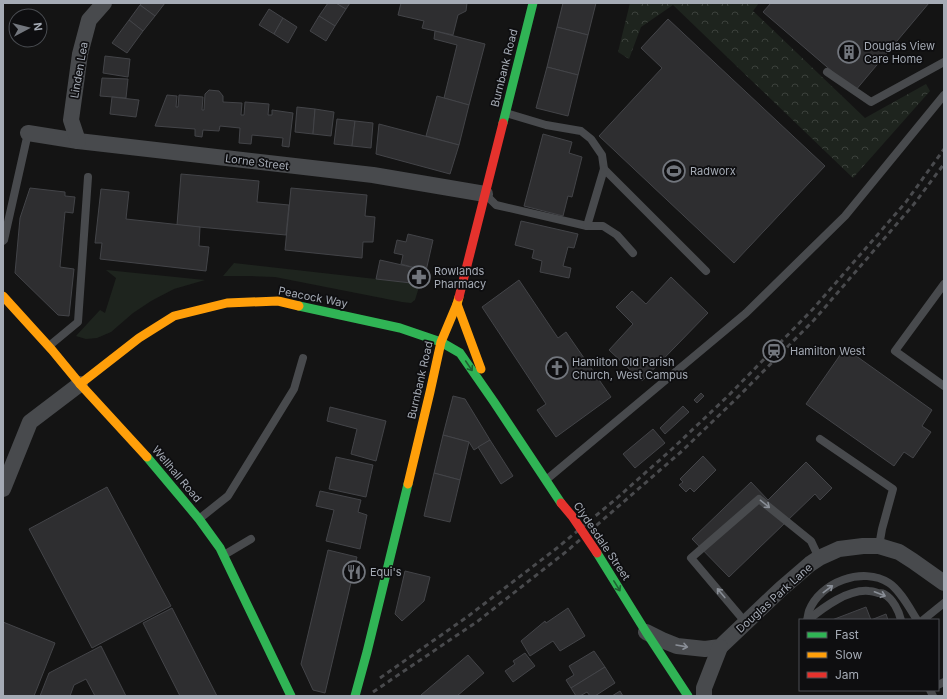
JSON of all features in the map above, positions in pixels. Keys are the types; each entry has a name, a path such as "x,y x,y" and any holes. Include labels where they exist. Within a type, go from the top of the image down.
{"main road":[{"name":"Burnbank Road","path":"355,696 368,652 430,392 440,342 457,304 533,3"},
{"name":"Wellhall Road","path":"3,296 49,346 80,384 157,468 199,519 220,548 291,696"},
{"name":"Peacock Way","path":"80,384 139,338 174,316 227,303 278,301 400,328 440,342"},
{"name":"Clydesdale Street","path":"457,304 467,334 494,402"},
{"name":"Clydesdale Street","path":"440,342 460,353 561,503 572,516 597,553 688,696"}],"street":[{"name":"Linden Lea","path":"78,141 72,120 80,54 89,20 104,3"},
{"name":"Lorne Street","path":"28,133 78,141 373,175 485,194"},
{"path":"3,489 30,422 80,384"},
{"name":"Douglas Park Lane","path":"720,647 781,589 810,564 839,549 879,546 899,552 944,583"},
{"path":"646,632 677,646 705,649 720,647"},
{"path":"704,696 704,688 720,647"}],"lane":[{"path":"827,72 871,102 944,62"},
{"path":"546,480 751,308 845,216 944,95"},
{"path":"505,113 546,125 581,132 591,139 602,155 604,169 587,226"},
{"path":"3,241 28,133"},
{"path":"604,169 706,271"},
{"path":"49,346 78,322 88,177"},
{"path":"485,194 496,205 587,226 603,226 617,235 633,253"},
{"path":"944,284 895,351 944,386"},
{"path":"199,519 228,496 294,389 303,358"},
{"path":"820,439 893,489 879,546"},
{"path":"746,623 691,558 759,499 811,541 819,558"},
{"path":"223,555 251,539"},
{"path":"808,619 809,612 814,601 827,589 841,580 854,576 880,578 890,583 898,591 916,619"},
{"path":"809,619 841,598 858,591 870,591 885,594 894,603 902,619"},
{"path":"924,619 944,603"}],"green space":[{"path":"630,3 759,3 753,11 865,118 926,84 930,91 853,178 673,5 641,27 629,59 618,52"},
{"path":"234,263 420,284 415,300 411,303 402,302 275,277 223,276"},
{"path":"106,270 205,280 174,289 151,301 133,313 111,332 97,338 86,339 76,336 100,310 105,313 116,278"}],"building":[{"path":"142,3 165,3 155,16 140,5"},
{"path":"328,3 336,3 346,9 335,26 319,16"},
{"path":"336,3 350,3 346,9"},
{"path":"401,3 467,3 466,11 458,15 453,35 422,28 424,21 398,15"},
{"path":"563,3 596,3 588,35 557,27"},
{"name":"Douglas View Care Home","path":"771,3 929,3 855,91 763,12"},
{"path":"140,5 155,16 143,31 129,20"},
{"path":"269,9 283,18 274,34 259,25"},
{"path":"319,16 335,26 326,41 310,31"},
{"path":"283,18 297,27 288,43 274,34"},
{"path":"668,19 825,166 734,263 599,136 662,68 641,48"},
{"path":"129,20 143,31 127,53 112,43"},
{"path":"557,27 588,35 578,75 547,67"},
{"path":"435,31 485,44 469,105 444,98 457,45 434,39"},
{"path":"105,56 130,59 128,77 103,73"},
{"path":"547,67 578,75 568,116 536,108"},
{"path":"102,78 128,79 126,98 100,96"},
{"path":"209,90 219,91 223,96 223,102 242,103 241,115 244,115 245,102 269,104 268,115 272,115 272,110 293,113 289,147 282,146 283,138 252,135 251,144 239,143 240,128 220,126 219,131 203,130 202,137 195,136 195,129 155,126 167,95 177,96 176,107 178,107 179,95 203,97 202,110 204,110 205,94"},
{"path":"437,96 469,105 459,145 426,136"},
{"path":"112,97 139,100 136,117 110,114"},
{"path":"297,107 315,109 313,134 295,132"},
{"path":"315,109 334,112 331,136 313,134"},
{"path":"337,119 355,121 352,146 334,144"},
{"path":"355,121 373,123 371,148 352,146"},
{"path":"379,124 459,145 450,174 376,154"},
{"path":"543,134 572,142 569,153 582,157 572,197 568,196 563,216 524,206"},
{"path":"181,174 259,181 257,202 289,205 286,235 177,225"},
{"path":"30,188 65,192 65,196 75,197 73,213 65,212 60,267 74,269 69,316 58,315 15,273 20,218"},
{"path":"291,188 367,195 365,216 375,217 373,242 363,242 362,258 285,250"},
{"path":"101,189 129,192 126,219 200,227 199,246 209,247 206,271 100,259 102,243 95,243"},
{"path":"521,221 578,234 574,248 568,247 563,266 571,268 569,278 540,272 542,261 532,258 534,250 515,245"},
{"path":"408,234 433,240 426,271 401,264 403,255 394,253 397,240 406,242"},
{"path":"380,260 424,270 420,284 376,279"},
{"path":"671,277 708,313 642,381 609,350 633,324 616,307 632,291 646,304"},
{"name":"Hamilton Old Parish Church, West Campus","path":"519,280 558,338 566,332 611,397 556,437 537,410 546,404 482,307"},
{"path":"845,348 932,410 922,426 931,432 913,458 904,452 894,466 806,404"},
{"path":"701,393 704,396 697,403 694,400"},
{"path":"453,396 465,399 490,440 474,450 469,442 443,435"},
{"path":"683,406 689,412 665,434 660,428"},
{"path":"330,407 386,421 376,461 351,454 357,429 327,421"},
{"path":"653,429 665,443 635,468 623,454"},
{"path":"443,435 469,442 460,480 434,473"},
{"path":"490,440 513,476 501,484 478,447"},
{"path":"703,456 716,470 694,492 690,488 686,492 679,485 683,482 680,479"},
{"path":"336,457 373,465 366,497 329,489"},
{"path":"806,462 832,488 820,500 815,494 729,577 692,539 751,482 768,500"},
{"path":"434,473 460,480 450,522 424,516"},
{"path":"107,487 171,606 92,648 29,529"},
{"path":"320,491 361,500 358,512 367,515 360,549 326,541 334,510 316,506"},
{"path":"328,550 357,557 325,693 313,690 301,664"},
{"path":"405,571 430,577 424,601 402,621 395,614"},
{"path":"866,607 871,619 835,619"},
{"path":"172,608 217,696 180,696 143,623"},
{"path":"568,608 585,636 560,651 553,641 530,656 521,641 545,621 546,623"},
{"path":"886,614 888,619 874,619"},
{"path":"3,622 55,643 34,696 3,696"},
{"path":"101,646 126,696 95,696 86,679 74,685 70,696 40,696 49,673"},
{"path":"594,651 605,667 571,688 566,680 574,675 569,666"},
{"path":"525,653 535,666 513,682 505,671 515,664 513,661"},
{"path":"468,655 484,673 457,696 421,696 421,695"},
{"path":"605,667 615,683 595,696 590,696 587,692 580,696 576,696 571,688"},
{"path":"620,691 623,696 612,696"}],"railway":[{"path":"380,678 467,617 557,548 617,498 672,449 728,396 813,309 906,202 944,149"},
{"path":"373,692 478,621 567,551 682,451 814,320 914,204 944,164"}],"traffic: fast":[{"path":"503,123 533,3"},
{"path":"299,306 400,328 441,342"},
{"path":"441,342 460,353 561,503"},
{"path":"147,457 199,519 220,548 291,696"},
{"path":"355,696 408,484"},
{"path":"597,553 688,696"}],"traffic: slow":[{"path":"3,296 52,350 80,384 147,457"},
{"path":"408,484 441,342 459,297"},
{"path":"80,384 139,338 174,316 227,303 278,301 299,306"},
{"path":"457,304 481,369"}],"traffic: jam":[{"path":"459,297 503,123"},
{"path":"561,503 572,516 597,553"}],"place":[{"name":"Douglas View Care Home","path":"849,52"},
{"name":"Radworx","path":"674,171"},
{"name":"Rowlands Pharmacy","path":"419,277"},
{"name":"Hamilton West","path":"774,351"},
{"name":"Hamilton Old Parish Church, West Campus","path":"557,368"},
{"name":"Equi's","path":"354,572"}]}
